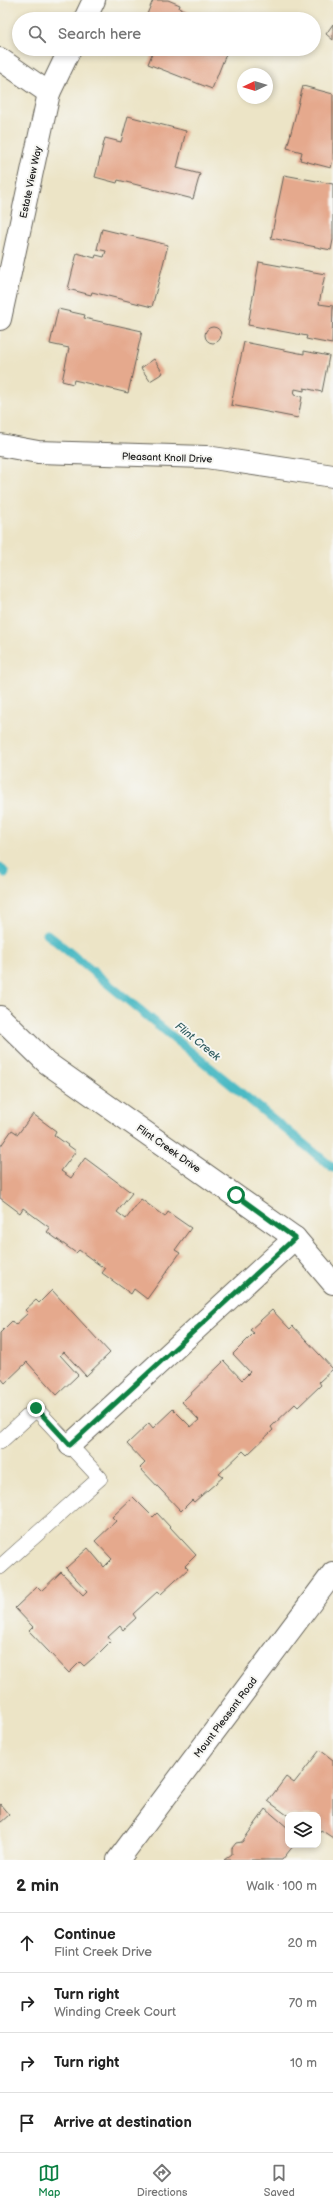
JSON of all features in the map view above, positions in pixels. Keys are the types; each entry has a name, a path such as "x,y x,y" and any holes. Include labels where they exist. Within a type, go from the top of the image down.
{"street":[{"path":"88,12 94,0"},
{"name":"Estate View Way","path":"0,319 49,93 67,56"},
{"path":"0,59 49,93"},
{"name":"Pleasant Knoll Drive","path":"0,445 38,452 206,457 333,476"},
{"name":"Flint Creek Drive","path":"0,1016 47,1063 295,1238 333,1282"},
{"path":"70,1445 295,1238"},
{"name":"Mount Pleasant Road","path":"118,1860 333,1573"}],"lane":[{"path":"0,1442 36,1408 100,1478 0,1567"}],"building":[{"path":"153,0 168,0 180,5 179,8 189,12 148,12"},
{"path":"333,24 333,40 326,34"},
{"path":"151,56 225,56 212,89 148,64"},
{"path":"303,86 333,94 333,159 331,168 300,160 302,152 287,148"},
{"path":"128,116 186,131 177,168 200,174 193,199 118,180 117,183 95,177 105,138 121,142"},
{"path":"284,175 333,184 333,240 331,250 271,238"},
{"path":"102,229 168,245 152,307 92,292 91,295 68,289 77,253 95,258 96,255 104,257 106,251 97,249"},
{"path":"259,262 325,274 319,304 333,306 332,344 306,339 307,336 248,325"},
{"path":"58,309 85,315 84,318 142,331 128,393 74,380 73,384 62,381 69,348 50,344"},
{"path":"213,327 220,332 221,335 216,342 213,343 206,338 205,335 210,328"},
{"path":"244,342 304,354 304,351 329,356 322,392 304,388 304,391 295,389 294,395 302,397 298,418 231,405"},
{"path":"154,359 163,373 150,381 141,368"},
{"path":"33,1114 56,1131 54,1135 76,1151 61,1171 71,1178 85,1158 132,1193 117,1212 126,1219 141,1199 165,1217 168,1212 191,1228 175,1250 180,1253 147,1299 134,1289 131,1294 102,1273 105,1269 79,1250 76,1253 47,1232 50,1228 23,1208 20,1213 0,1198 0,1147 12,1130 18,1134"},
{"path":"52,1290 110,1353 86,1376 64,1352 60,1355 78,1375 57,1395 27,1362 5,1383 0,1377 0,1333 12,1321 15,1325 28,1313 25,1310 36,1300 39,1303"},
{"path":"272,1310 290,1329 293,1326 333,1369 319,1382 321,1385 298,1407 295,1404 271,1427 273,1430 247,1455 243,1451 219,1474 223,1477 194,1502 192,1500 181,1511 140,1468 145,1463 127,1444 149,1423 153,1428 173,1409 191,1427 199,1420 182,1402 224,1361 242,1380 250,1372 233,1354 254,1333 250,1330"},
{"path":"133,1497 153,1517 157,1513 196,1555 185,1566 188,1569 161,1594 158,1591 133,1614 136,1618 123,1630 120,1626 108,1637 111,1641 99,1653 84,1666 80,1662 69,1673 29,1631 33,1627 15,1608 37,1587 41,1591 61,1572 83,1595 87,1591 66,1568 88,1548 104,1567 112,1559 95,1541 116,1521 112,1517"},
{"path":"320,1750 333,1760 333,1838 321,1830 321,1812 285,1812 285,1814 268,1801 286,1777 294,1783"},
{"path":"0,1804 9,1815 0,1823"},
{"path":"266,1809 285,1825 285,1848 292,1848 282,1860 224,1860 232,1854 232,1848 236,1843 242,1842"}],"waterway":[{"name":"Flint Creek","path":"0,867 5,873"},
{"name":"Flint Creek","path":"47,934 333,1168"}],"route":[{"path":"36,1408 70,1445 295,1238 236,1195"}]}
